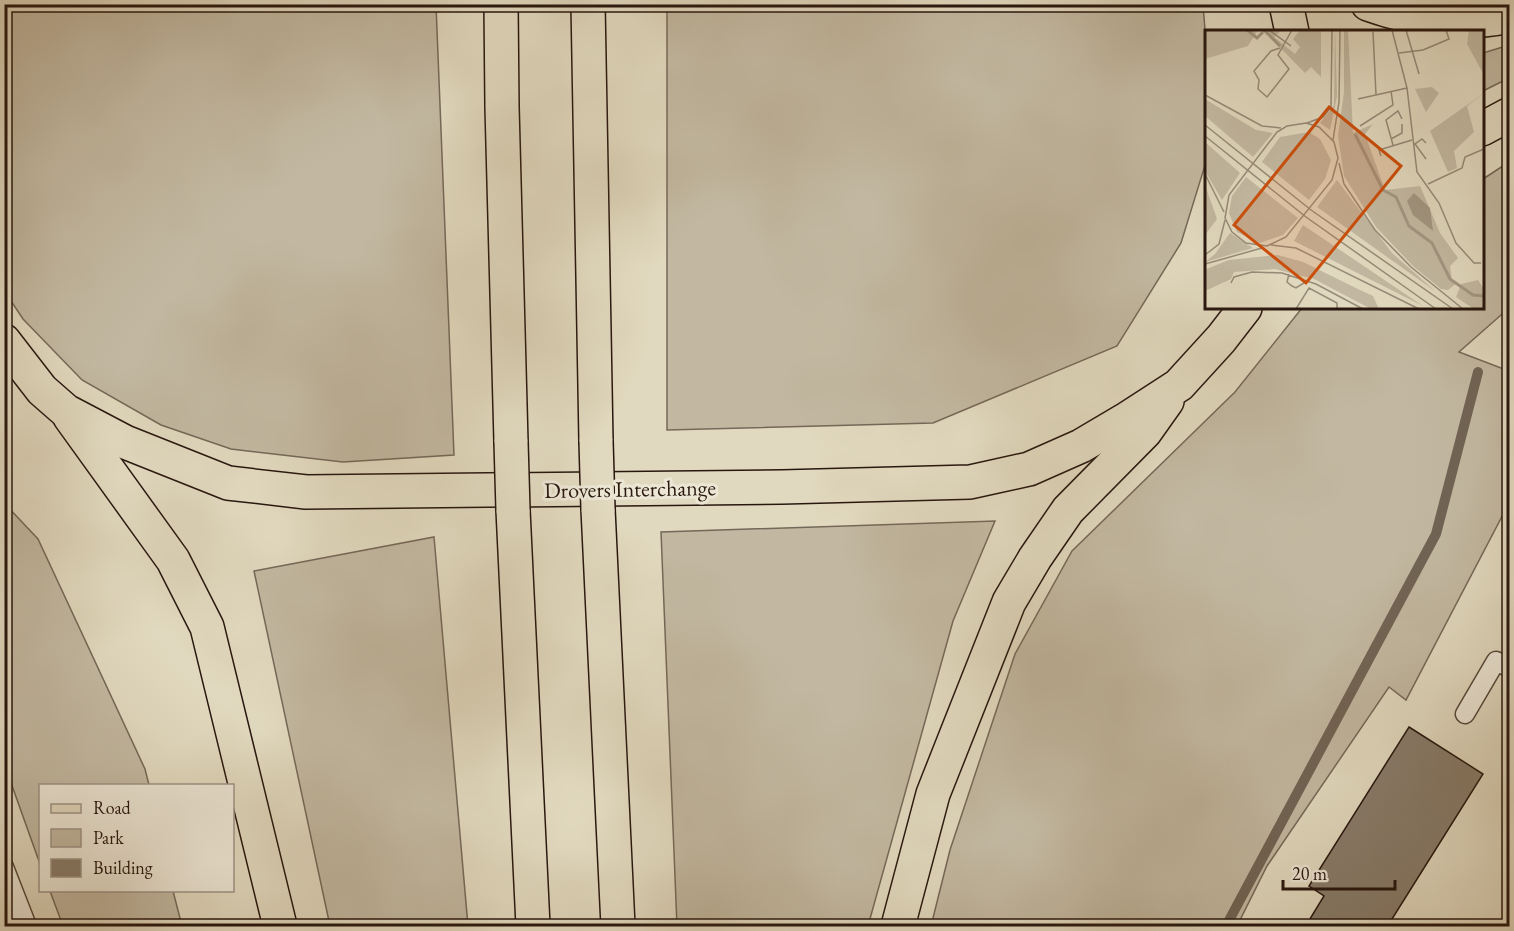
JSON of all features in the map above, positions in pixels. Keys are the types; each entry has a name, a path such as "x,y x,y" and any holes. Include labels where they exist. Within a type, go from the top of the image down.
{"main road":[{"path":"501,4 513,510 533,927"},
{"path":"588,4 598,509 618,927"},
{"path":"1286,4 1292,30"},
{"path":"1368,4 1398,15 1438,21 1482,22 1509,16"},
{"path":"1484,128 1509,114"},
{"name":"Drovers Interchange","path":"4,341 42,390 66,411 125,442 228,483 306,492 970,483 1029,469 1081,446 1179,385 1221,339 1244,309"},
{"path":"4,366 42,390"},
{"path":"898,927 933,794 1009,602 1035,558 1068,510 1145,432 1179,385"},
{"path":"66,411 173,560 207,627 280,927"}],"lane":[{"path":"1464,714 1496,661 1509,668"},
{"path":"4,867 27,925"},
{"path":"4,920 27,925"}],"green space":[{"path":"4,5 436,5 454,455 343,462 231,449 161,425 82,380 23,319 5,292"},
{"path":"667,5 1203,5 1205,165 1181,243 1117,346 933,423 667,430"},
{"path":"1509,45 1509,78 1484,90 1484,53"},
{"path":"1509,162 1509,308 1459,352 1509,371 1509,503 1406,700 1389,687 1267,866 1237,926 931,926 950,850 1015,654 1072,551 1235,392 1301,309 1484,309 1484,178"},
{"path":"5,504 38,539 145,769 149,784 39,784 39,861 5,766"},
{"path":"995,521 953,621 868,926 677,926 661,532"},
{"path":"434,537 468,926 330,926 254,571"},
{"path":"50,892 173,892 182,926 63,926"}],"building":[{"path":"1409,727 1483,774 1387,927 1305,927 1324,896 1309,886"}],"waterway":[{"path":"1226,926 1436,534 1478,372"}]}
